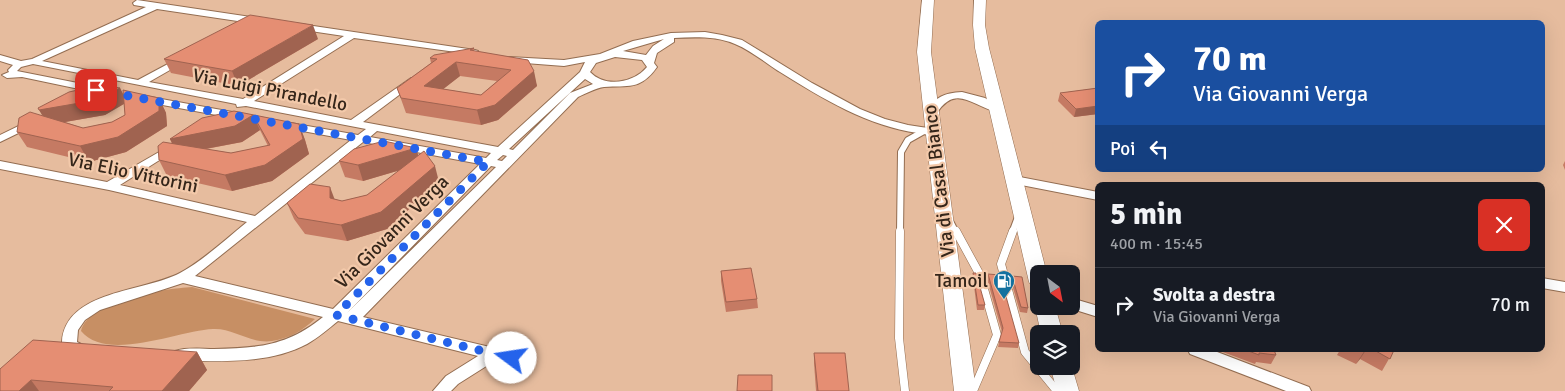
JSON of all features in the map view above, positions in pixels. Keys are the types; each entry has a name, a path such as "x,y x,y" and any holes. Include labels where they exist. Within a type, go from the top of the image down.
{"main road":[{"name":"Via di Casal Bianco","path":"928,0 923,43 932,112 929,131 942,207 965,391"},
{"path":"980,0 980,40 1035,265"},
{"path":"1064,375 1068,391"}],"street":[{"path":"136,3 259,21 238,30"},
{"path":"4,77 18,65 35,61 154,6"},
{"path":"293,26 482,54"},
{"path":"650,62 650,57 656,48 668,40 695,34"},
{"path":"603,57 648,40 671,35 695,34 723,37 739,42 864,114 894,126 929,131"},
{"path":"209,124 352,35"},
{"path":"438,61 454,50"},
{"path":"500,57 537,62 564,63 626,54 645,58 650,62"},
{"path":"140,83 189,56"},
{"name":"Via Giovanni Verga","path":"168,355 262,352 292,345 310,334 336,315 500,150 585,71 603,57"},
{"path":"0,58 11,59 18,65"},
{"name":"Via Luigi Pirandello","path":"35,61 39,64 516,154"},
{"name":"Via Giovanni Verga","path":"352,319 506,166 574,95 602,84 624,84 643,78 652,67 650,62"},
{"path":"564,63 585,71 588,78 602,84"},
{"path":"354,123 423,72"},
{"path":"4,77 22,74 115,93"},
{"path":"73,97 112,78"},
{"name":"Via Luigi Pirandello","path":"133,96 245,117"},
{"path":"932,112 937,102 957,96 978,99 997,109"},
{"path":"0,131 39,115 0,139"},
{"name":"Via Luigi Pirandello","path":"274,123 506,166"},
{"path":"94,353 69,345 68,335 72,324 89,311 108,301 183,278 375,127"},
{"path":"109,186 184,140"},
{"name":"Via Elio Vittorini","path":"0,165 109,186 257,220"},
{"path":"1015,180 1095,195"},
{"path":"183,278 511,358"},
{"path":"1545,284 1565,288"},
{"path":"1080,306 1095,311"},
{"path":"1201,352 1303,391"},
{"path":"441,391 452,380 493,354"}],"lane":[{"path":"905,391 898,338 901,152 908,140 929,131"},
{"path":"942,207 980,275 997,335 973,391"},
{"path":"1021,207 1001,264 1025,352 1057,391"}],"shaded area":[{"path":"192,287 315,319 295,333 272,341 256,340 221,329 213,329 125,345 108,344 93,340 81,331 87,320 98,311 112,304 147,293"}],"building":[{"path":"250,15 313,25 232,71 164,59"},
{"path":"474,48 470,50 528,60 534,71 495,105 477,110 401,98 397,88 437,59 430,58 434,55","holes":["456,62 511,70 481,95 424,86"]},
{"path":"100,85 120,88 97,100 39,110 38,108 69,92"},
{"path":"1095,88 1095,106 1076,109 1060,93"},
{"path":"123,90 159,98 159,111 118,137 80,146 17,132 19,118 30,112 83,128 112,122 125,115"},
{"path":"234,111 299,124 303,139 265,165 225,175 159,160 158,146 163,142 231,153 270,145 253,115 235,126 170,139 202,118"},
{"path":"384,141 416,148 358,165 339,161 354,149"},
{"path":"424,151 435,166 381,212 341,225 298,218 287,203 310,184 330,187 330,198 342,201 367,195"},
{"path":"751,268 757,299 726,302 721,271"},
{"path":"973,273 976,273 985,305 978,305"},
{"path":"988,274 1000,275 1019,343 999,342 1003,328"},
{"path":"1012,276 1022,277 1028,308 1021,307"},
{"path":"33,340 197,352 162,391 109,391 113,387 31,380 19,391 0,391 0,369"},
{"path":"1251,352 1275,352 1276,355 1259,353 1259,355"},
{"path":"1378,352 1393,352 1390,359"},
{"path":"814,353 845,353 849,391 818,391"},
{"path":"738,375 772,375 772,391 737,391"}],"place":[{"name":"Tamoil","path":"1004,300"}],"route":[{"path":"96,90 488,162 336,315 511,358"}]}
